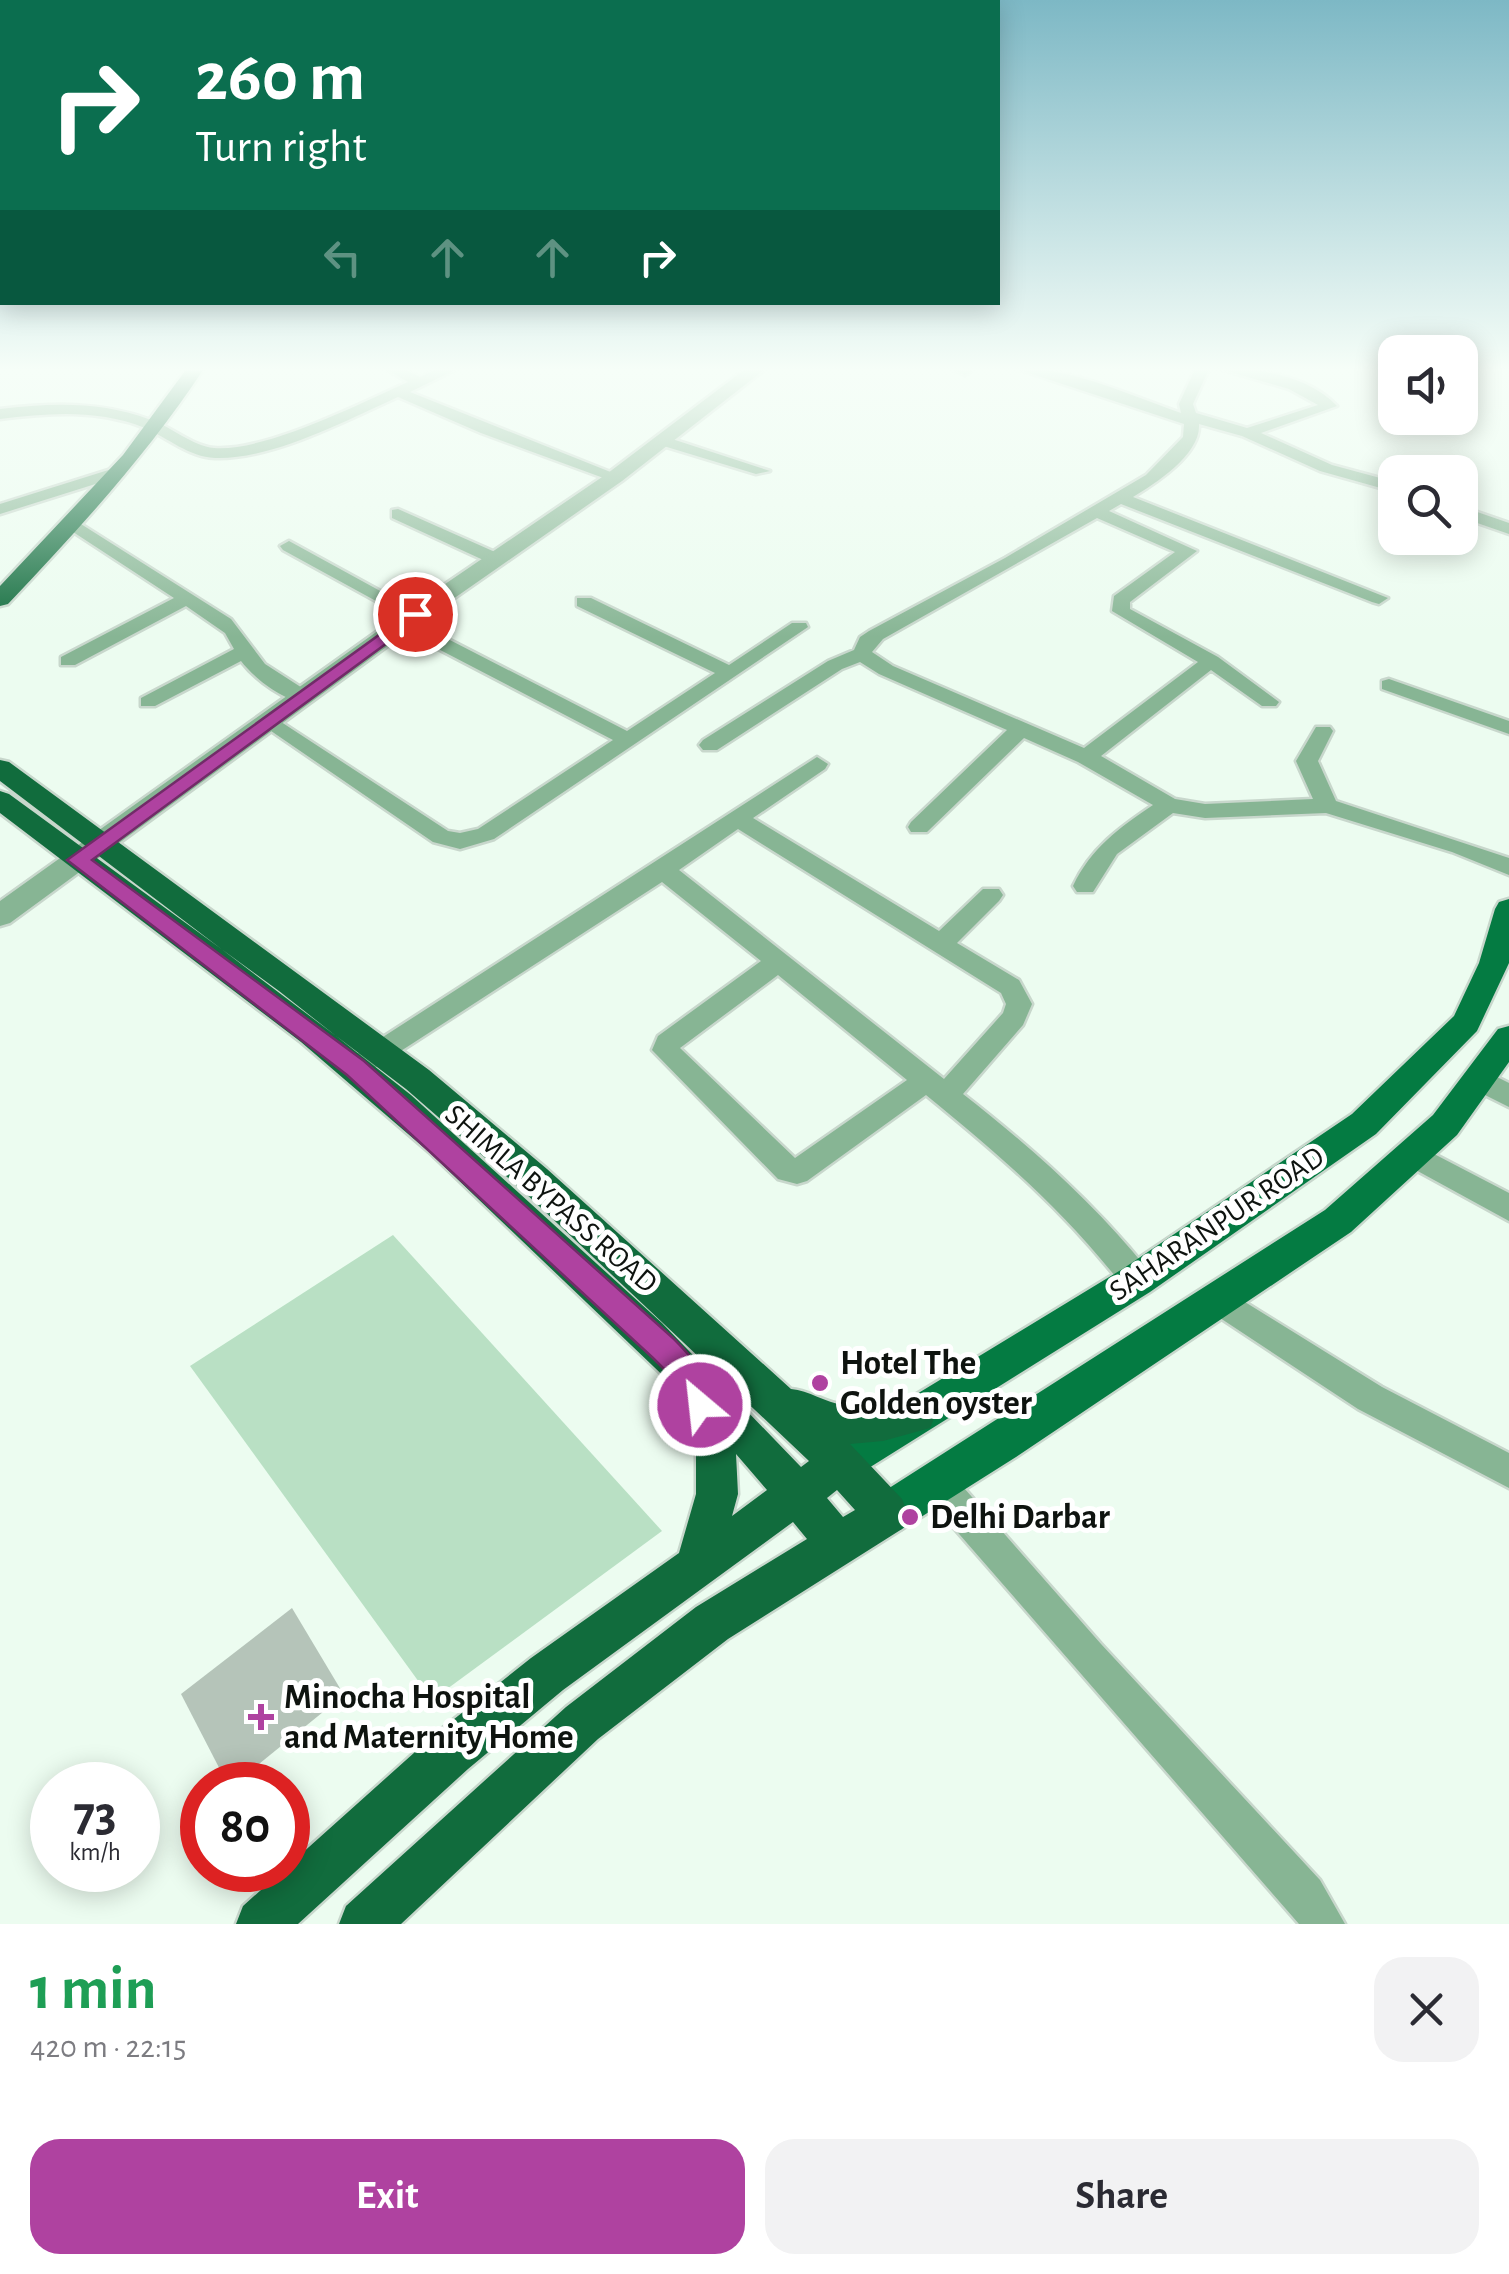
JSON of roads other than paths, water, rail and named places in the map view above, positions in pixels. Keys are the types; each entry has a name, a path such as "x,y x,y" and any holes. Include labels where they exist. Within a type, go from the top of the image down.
{"highway":[{"path":"0,598 73,524 131,457"},
{"name":"SHIMLA BYPASS ROAD","path":"0,768 88,853"},
{"name":"SHIMLA BYPASS ROAD","path":"0,800 88,853 368,1059 631,1268 842,1462 887,1514"},
{"name":"SHIMLA BYPASS ROAD","path":"368,1059 752,1437 838,1545"},
{"path":"691,1376 716,1455 717,1494 696,1566"},
{"path":"754,1382 822,1422 848,1426 878,1424 916,1414"},
{"path":"261,1924 492,1718 547,1674 842,1462"},
{"path":"364,1924 582,1724 712,1623 887,1514"}],"main road":[{"name":"SAHARANPUR ROAD","path":"842,1462 1137,1280 1364,1124 1466,1023 1494,963 1509,908"},
{"name":"SAHARANPUR ROAD","path":"887,1514 1338,1221 1445,1124 1494,1088 1509,1038"}],"street":[{"path":"561,457 615,476"},
{"path":"0,916 409,619 641,457"},
{"path":"717,457 762,471"},
{"path":"710,745 836,666 862,654 876,635 1121,498 1175,457"},
{"path":"1300,457 1378,482"},
{"path":"0,510 118,472"},
{"path":"1121,498 1379,598"},
{"path":"1097,512 1186,548 1186,555 1121,600 1118,607 1211,661 1270,702"},
{"path":"398,514 498,560"},
{"path":"1478,518 1509,529"},
{"path":"73,524 241,636 244,651 255,665 303,697"},
{"path":"289,546 409,619 627,738"},
{"path":"68,661 188,598"},
{"path":"584,602 730,673"},
{"path":"268,722 441,837 460,841 486,834 799,627"},
{"path":"148,702 244,651"},
{"path":"862,654 886,670 1086,757 1170,805 1205,811 1327,806 1460,846 1509,867"},
{"path":"1086,757 1211,661"},
{"path":"1390,685 1509,728"},
{"path":"919,827 1022,728"},
{"path":"1323,731 1307,761 1327,806"},
{"path":"368,1059 663,870 817,764"},
{"path":"1084,886 1106,849 1170,805"},
{"path":"738,819 1005,983 1018,1004 1014,1018 936,1088 797,1172 788,1170 665,1050 667,1044 779,961"},
{"path":"663,870 1066,1195 1137,1280"},
{"path":"940,945 992,895"},
{"path":"1414,1155 1509,1208"},
{"path":"1219,1300 1370,1398 1509,1472"},
{"path":"938,1484 1088,1657 1305,1895 1324,1924"}],"place":[{"name":"Hotel The Golden oyster","path":"820,1383"},
{"name":"Delhi Darbar","path":"910,1517"},
{"name":"Minocha Hospital and Maternity Home","path":"261,1717"}]}
